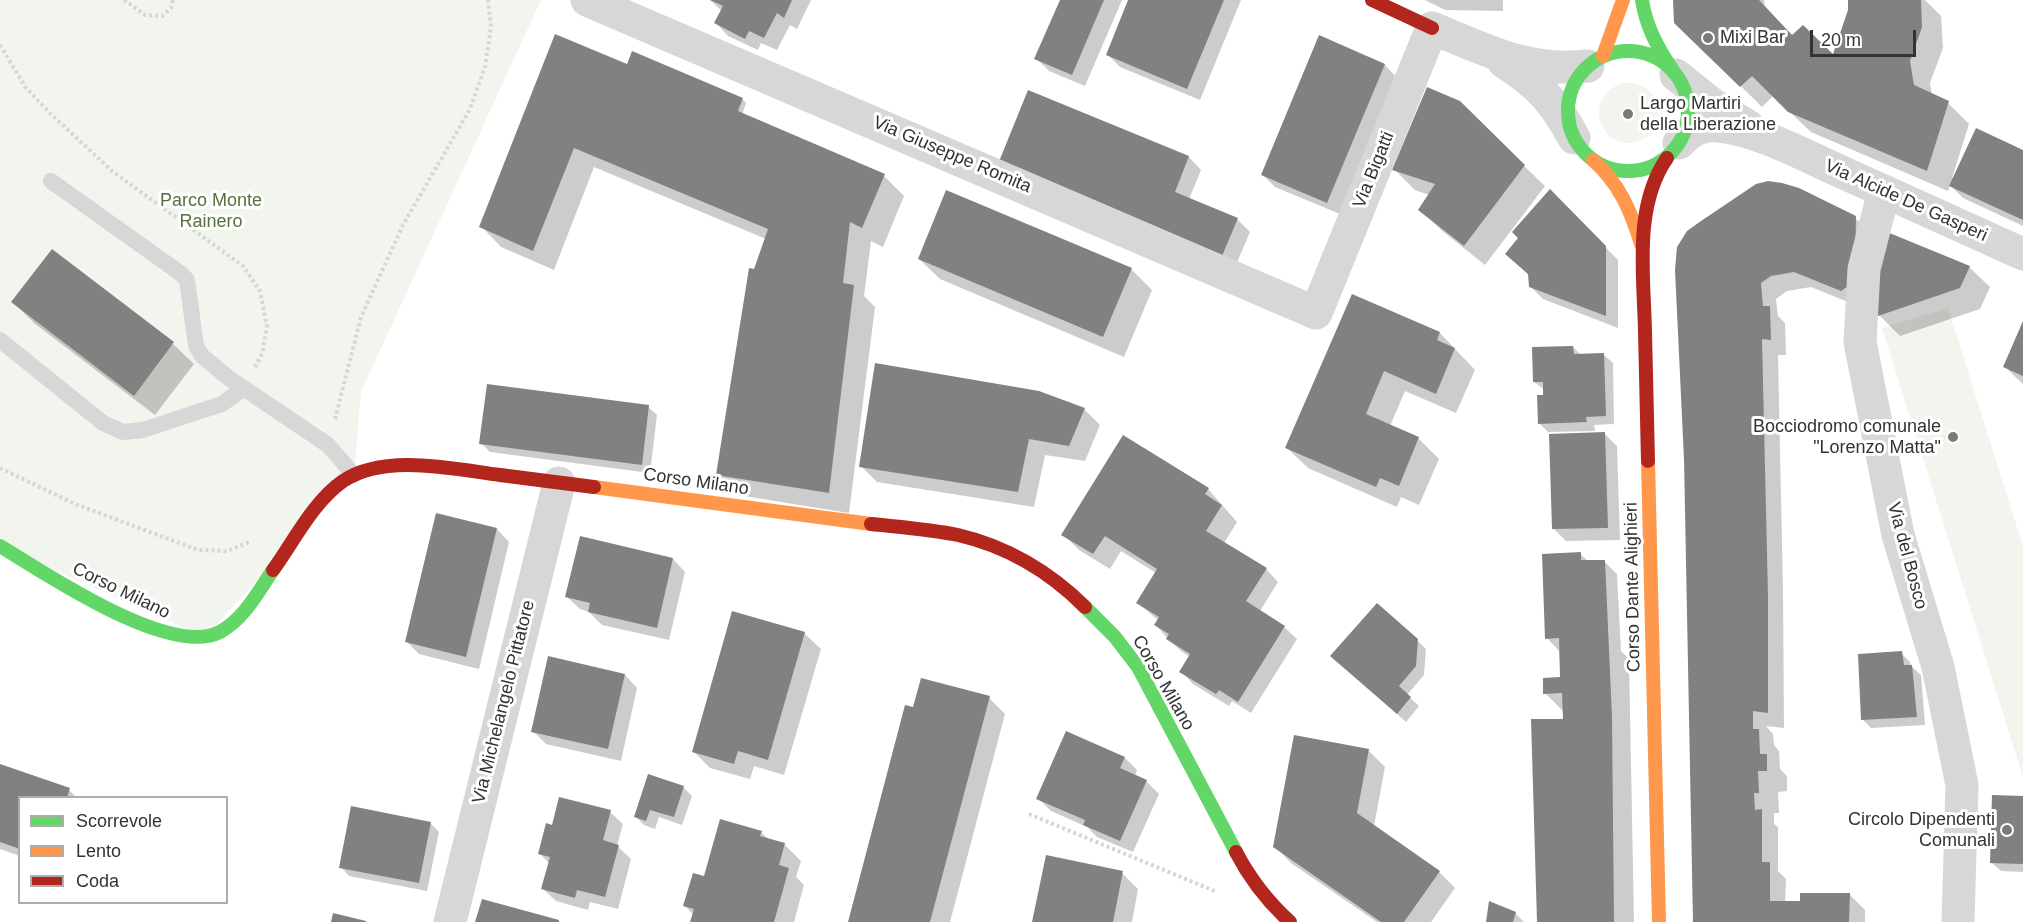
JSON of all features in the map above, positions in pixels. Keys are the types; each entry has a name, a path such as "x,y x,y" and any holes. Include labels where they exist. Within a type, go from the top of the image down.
{"street":[{"name":"Via Giuseppe Romita","path":"588,0 1316,313"},
{"path":"1372,0 1482,49 1535,66 1562,68 1596,61 1617,52 1632,51 1661,60 1674,73"},
{"path":"1582,148 1569,123 1568,102 1576,80 1596,61 1623,0"},
{"path":"1482,49 1521,73 1547,96 1559,110 1582,148 1613,170 1632,171 1650,167 1673,151 1686,126 1688,108 1685,91 1650,32 1645,20 1642,0"},
{"name":"Via Bigatti","path":"1316,313 1432,28"},
{"name":"Via Alcide De Gasperi","path":"1674,73 1723,112 1789,149"},
{"name":"Via Alcide De Gasperi","path":"1673,151 1688,133 1705,126 1719,126 1751,134 2023,254"},
{"name":"Corso Dante Alighieri","path":"1582,148 1620,189 1643,251"},
{"name":"Corso Dante Alighieri","path":"1659,922 1643,251 1653,186 1659,170 1673,151"},
{"name":"Via del Bosco","path":"1884,191 1864,269 1860,342 1898,535 1938,667 1962,785 1958,922"},
{"name":"Corso Milano","path":"0,546 132,620 174,636 190,638 205,637 220,632 233,623 245,611 322,503 339,485 354,475 380,467 431,466 957,535 990,544 1045,573 1081,603 1129,654 1249,877 1282,922"},
{"name":"Via Michelangelo Pittatore","path":"450,922 559,483"}],"lane":[{"path":"51,181 180,273 187,280 196,346 202,356 244,388 328,444 354,475"},
{"path":"0,340 103,423 123,432 143,430 222,404 244,388"}],"path":[{"path":"124,0 146,15 162,16 171,8 173,0"},
{"path":"328,444 361,317 403,225 470,109 485,67 491,27 488,0"},
{"path":"0,45 26,88 112,171 243,266 260,291 267,326 262,354 244,388"},
{"path":"0,468 75,504 198,550 227,551 251,542"},
{"path":"1029,814 1217,892"}],"green space":[{"name":"Parco Monte Rainero","path":"0,0 541,0 361,392 354,475 205,637 0,546"},
{"path":"1623,83 1635,83 1651,91 1657,101 1659,113 1657,125 1651,135 1635,143 1623,143 1607,135 1599,119 1599,107 1607,91"},
{"name":"Bocciodromo comunale \"Lorenzo Matta\"","path":"1948,308 2023,546 2023,777 1882,328"}],"building":[{"path":"710,0 792,0 784,18 777,13 764,38 749,31 745,39 714,23 723,6"},
{"path":"1060,0 1104,0 1072,75 1034,59"},
{"path":"1128,0 1224,0 1187,89 1106,55"},
{"path":"1673,0 1759,0 1792,35 1803,25 1833,54 1848,10 1848,0 1921,0 1922,27 1910,61 1914,85 1949,101 1927,171 1788,112 1752,76 1740,87 1674,23"},
{"path":"555,34 627,64 632,51 743,98 738,111 885,174 862,228 850,222 843,283 854,285 829,493 716,475 749,268 754,269 768,229 574,148 533,251 479,227"},
{"path":"1319,35 1385,64 1327,203 1261,175"},
{"path":"1427,87 1460,101 1525,165 1464,246 1418,210 1435,184 1392,170"},
{"path":"1028,90 1189,156 1175,192 1238,218 1222,256 998,164"},
{"path":"1976,128 2023,150 2023,220 1949,186"},
{"path":"1768,181 1799,188 1856,216 1855,281 1841,291 1794,272 1771,276 1761,283 1763,306 1770,306 1771,340 1762,339 1768,596 1768,713 1753,711 1753,729 1759,729 1760,754 1767,754 1767,771 1758,771 1759,793 1754,793 1755,810 1762,809 1762,862 1770,862 1770,901 1800,901 1800,893 1850,893 1849,922 1693,922 1684,459 1675,270 1677,247 1687,231 1756,184"},
{"path":"1550,189 1606,246 1606,316 1529,287 1528,274 1505,254 1518,238 1512,232"},
{"path":"946,190 1132,268 1103,337 918,259"},
{"path":"1887,232 1970,266 1960,288 1878,316 1877,250"},
{"path":"52,249 174,342 134,396 11,302"},
{"path":"1352,294 1440,332 1437,340 1455,348 1436,394 1384,371 1366,414 1419,437 1399,486 1380,478 1376,487 1285,448"},
{"path":"2023,321 2023,376 2003,367"},
{"path":"1573,346 1574,354 1604,353 1606,416 1586,417 1587,422 1538,424 1537,395 1543,395 1543,382 1533,382 1532,347"},
{"path":"875,363 1039,391 1085,408 1069,446 1029,439 1018,492 859,467"},
{"path":"487,384 649,405 642,465 479,444"},
{"path":"1605,432 1608,528 1552,529 1549,434"},
{"path":"1123,435 1209,488 1205,494 1222,505 1206,531 1267,568 1246,601 1285,626 1238,702 1219,690 1216,694 1179,672 1190,654 1166,639 1169,634 1154,625 1159,617 1136,603 1157,569 1105,536 1093,554 1061,535"},
{"path":"436,513 497,528 466,657 405,642"},
{"path":"580,536 673,558 657,628 588,612 590,603 565,597"},
{"path":"1581,552 1581,560 1605,560 1612,717 1614,922 1537,922 1531,719 1563,719 1562,693 1543,694 1543,678 1560,677 1559,638 1545,639 1542,554"},
{"path":"1377,603 1418,639 1416,666 1399,686 1411,697 1397,714 1330,656"},
{"path":"732,611 805,632 768,760 738,751 734,764 692,752"},
{"path":"1902,651 1904,665 1912,665 1917,717 1861,720 1858,654"},
{"path":"548,656 625,674 608,749 531,732"},
{"path":"921,678 990,696 930,922 848,922 905,705 913,707"},
{"path":"1066,731 1125,757 1120,768 1147,780 1120,841 1083,825 1085,820 1036,799"},
{"path":"1294,735 1369,749 1357,813 1440,871 1404,922 1381,922 1273,847"},
{"path":"0,764 70,788 68,796 18,796 18,848 0,842"},
{"path":"648,774 684,786 674,817 650,810 646,821 634,817"},
{"name":"Circolo Dipendenti Comunali","path":"1992,795 2023,796 2023,864 1990,863"},
{"path":"559,797 611,810 603,840 619,845 605,897 577,890 575,898 541,889 550,857 538,854 546,823 552,825"},
{"path":"351,806 431,822 419,883 339,868"},
{"path":"720,819 762,831 760,836 785,843 779,865 789,868 774,922 690,922 694,909 683,906 693,873 704,876"},
{"path":"1046,855 1123,871 1113,922 1032,922"},
{"path":"482,899 559,920 559,922 475,922"},
{"path":"1489,901 1516,912 1513,922 1486,922"},
{"path":"333,913 366,921 366,922 331,922"}],"traffic: fast":[{"path":"1642,0 1653,36 1672,69"},
{"path":"1628,51 1651,55 1671,68 1684,88 1688,111 1684,134 1671,154 1651,167 1628,171 1605,167 1585,154 1572,134 1568,111 1572,88 1585,68 1605,55 1628,51"},
{"path":"0,546 108,609 170,633 198,637 220,632 229,627 250,604 273,570"},
{"path":"1085,607 1115,637 1138,667 1236,852"}],"traffic: slow":[{"path":"1603,56 1623,0"},
{"path":"1593,160 1610,178 1623,198 1641,244"},
{"path":"1648,461 1659,922"},
{"path":"594,487 871,524"}],"traffic: jam":[{"path":"1372,0 1432,28"},
{"path":"1648,461 1643,242 1649,198 1656,177 1667,158"},
{"path":"273,570 313,511 332,490 360,472 379,467 420,465 594,487"},
{"path":"871,524 947,533 993,546 1042,572 1085,607"},
{"path":"1236,852 1260,889 1290,922"}],"place":[{"name":"Mixi Bar","path":"1708,38"},
{"name":"Largo Martiri della Liberazione","path":"1628,114"},
{"name":"Bocciodromo comunale \"Lorenzo Matta\"","path":"1953,437"},
{"name":"Circolo Dipendenti Comunali","path":"2007,830"}]}
